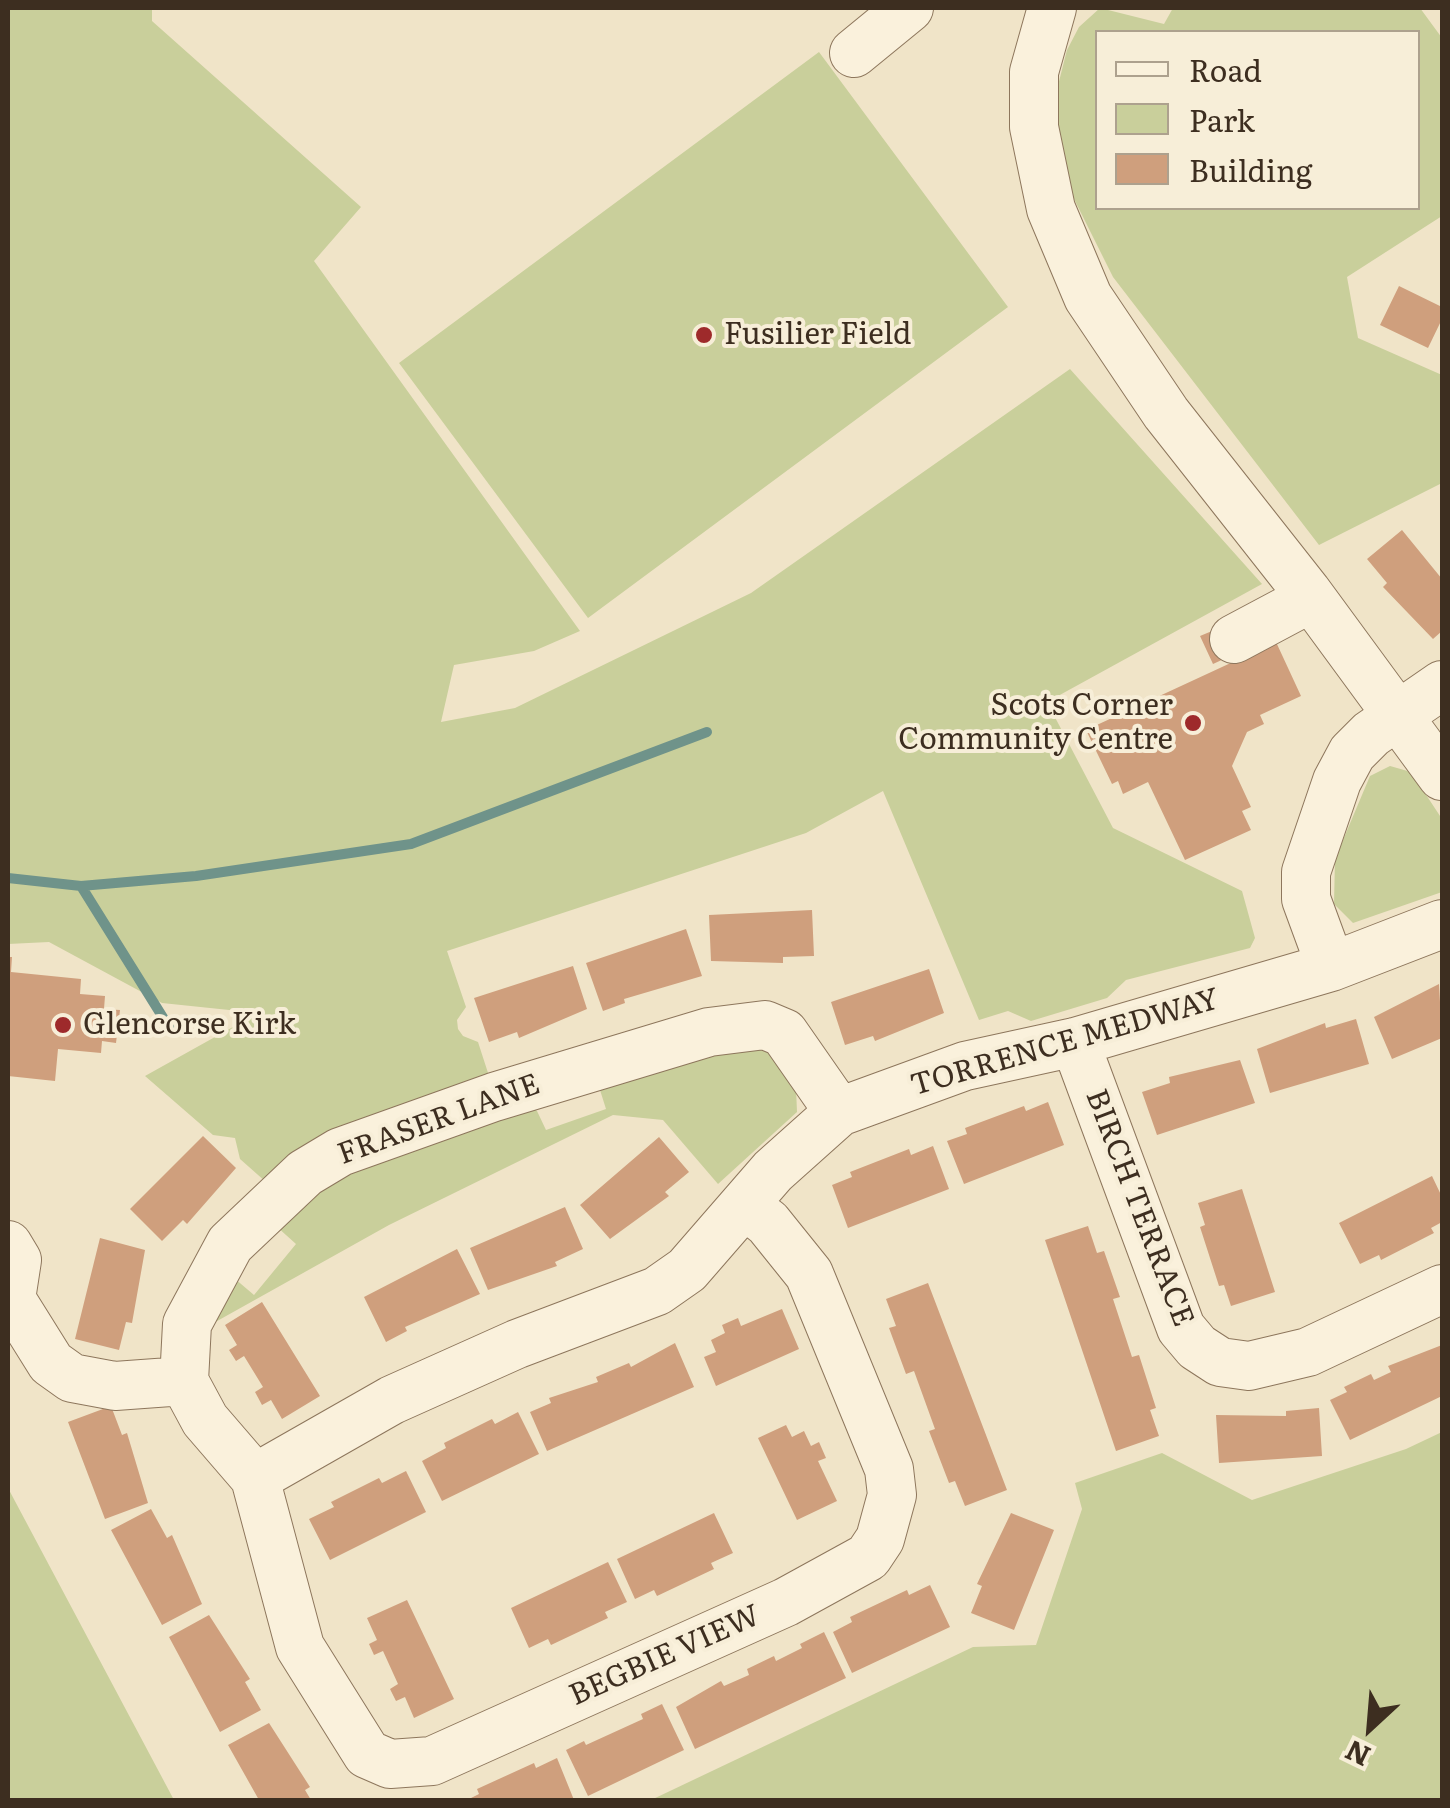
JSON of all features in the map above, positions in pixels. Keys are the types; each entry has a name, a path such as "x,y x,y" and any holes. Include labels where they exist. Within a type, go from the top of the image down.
{"street":[{"path":"854,53 909,8"},
{"path":"1052,8 1034,72 1034,126 1051,209 1088,297 1166,413 1312,598 1442,776"},
{"path":"1234,639 1312,598"},
{"path":"1331,968 1306,899 1312,847 1352,753 1396,715 1442,685"},
{"name":"TORRENCE MEDWAY","path":"255,1478 392,1400 517,1344 657,1291 687,1270 773,1171 839,1112 965,1066 1075,1042 1331,968 1442,924"},
{"name":"FRASER LANE","path":"184,1380 187,1324 230,1244 305,1173 340,1152 494,1097 710,1032 765,1025 784,1033 839,1112"},
{"name":"BIRCH TERRACE","path":"1075,1042 1182,1328 1197,1347 1220,1362 1249,1366 1308,1352 1442,1289"},
{"name":"BEGBIE VIEW","path":"255,1478 300,1647 353,1739 366,1754 390,1764 432,1761 786,1602 868,1556 888,1520 892,1495 889,1470 808,1274 768,1223 745,1204"},
{"path":"8,1245 17,1260 11,1299 51,1362 72,1378 115,1386 184,1380 205,1420 255,1478"}],"green space":[{"path":"8,8 152,8 152,21 361,207 314,261 580,631 534,651 454,665 441,722 515,708 751,593 1070,369 1262,584 1047,702 1113,828 1242,891 1255,938 1250,948 1126,980 1107,998 1031,1021 1008,1011 979,1020 883,791 806,833 447,951 466,1007 457,1020 458,1029 463,1036 478,1042 489,1076 266,1182 240,1159 235,1138 213,1135 145,1076 258,1013 162,1003 49,942 8,944"},
{"path":"1100,8 1164,24 1173,8 1420,8 1442,38 1442,216 1347,277 1358,338 1442,375 1442,483 1319,545 1113,277 1067,185 1054,101 1067,50 1079,27"},
{"name":"Fusilier Field","path":"819,52 1008,307 588,618 399,363"},
{"path":"1390,766 1411,772 1442,819 1442,892 1353,923 1334,904 1335,859 1370,776"},
{"path":"762,1039 796,1088 797,1112 718,1184 663,1120 613,1115 389,1225 210,1325 234,1278 254,1295 296,1244 276,1226 315,1177 528,1104 537,1111 546,1130 606,1109 600,1090 602,1082"},
{"path":"1442,1432 1442,1800 651,1800 973,1647 1036,1645 1082,1509 1075,1483 1162,1453 1252,1500 1406,1449"},
{"path":"8,1488 174,1800 8,1800"}],"building":[{"path":"1399,286 1442,307 1442,319 1428,348 1380,325"},
{"path":"1402,530 1442,579 1442,631 1433,639 1383,587 1387,583 1367,559"},
{"path":"1212,631 1226,658 1213,664 1200,636"},
{"path":"1276,642 1301,696 1260,715 1264,724 1247,732 1232,766 1251,807 1242,811 1251,830 1185,860 1148,782 1123,794 1118,781 1112,784 1086,730"},
{"path":"812,910 814,956 783,957 783,963 711,961 709,915"},
{"path":"686,929 702,976 624,999 625,1003 603,1011 586,963"},
{"name":"Glencorse Kirk","path":"8,957 12,957 11,972 81,979 80,994 105,996 104,1009 120,1010 116,1043 102,1041 101,1053 58,1049 55,1081 8,1076"},
{"path":"573,966 587,1009 519,1038 517,1032 489,1042 474,998"},
{"path":"929,969 944,1013 875,1041 873,1036 845,1045 831,1002"},
{"path":"1439,984 1442,1038 1392,1059 1374,1017"},
{"path":"1356,1019 1369,1064 1270,1093 1257,1049 1325,1023 1326,1028"},
{"path":"1240,1060 1255,1103 1157,1135 1142,1092 1170,1083 1169,1077"},
{"path":"1048,1102 1064,1145 964,1184 947,1141 967,1134 965,1128 1024,1106 1026,1111"},
{"path":"203,1136 236,1168 187,1224 183,1220 162,1241 130,1209"},
{"path":"659,1137 689,1172 665,1192 669,1196 610,1239 580,1205"},
{"path":"933,1146 949,1189 848,1228 832,1185 852,1177 850,1172 909,1149 911,1155"},
{"path":"1432,1176 1442,1197 1442,1222 1431,1228 1434,1233 1381,1260 1379,1255 1360,1264 1339,1223"},
{"path":"1242,1189 1275,1292 1231,1306 1224,1285 1219,1286 1200,1227 1205,1225 1198,1203"},
{"path":"565,1207 583,1249 555,1262 557,1266 488,1290 470,1248"},
{"path":"1088,1226 1097,1253 1104,1251 1120,1297 1113,1299 1132,1357 1139,1355 1156,1408 1150,1410 1159,1436 1116,1451 1045,1240"},
{"path":"100,1238 145,1250 132,1323 126,1322 119,1350 75,1339"},
{"path":"457,1249 480,1294 405,1327 407,1331 386,1342 364,1297"},
{"path":"928,1283 1007,1490 965,1506 955,1481 949,1483 929,1431 935,1429 914,1371 906,1374 889,1328 896,1326 886,1299"},
{"path":"262,1302 320,1396 282,1419 271,1400 262,1405 255,1392 263,1387 244,1356 236,1361 229,1350 237,1345 225,1325"},
{"path":"782,1309 799,1349 716,1386 704,1357 716,1352 711,1340 725,1333 722,1325 738,1318 741,1326"},
{"path":"675,1343 694,1387 547,1451 530,1412 551,1403 549,1398 598,1382 596,1377 629,1363 631,1367"},
{"path":"1442,1345 1442,1396 1350,1440 1330,1400 1347,1392 1344,1387 1371,1374 1374,1380 1391,1372 1388,1366"},
{"path":"111,1406 122,1435 127,1433 148,1503 105,1519 68,1422"},
{"path":"1319,1408 1322,1456 1219,1463 1216,1415 1286,1416 1286,1411"},
{"path":"518,1412 539,1454 442,1501 422,1461 446,1448 444,1443 492,1419 495,1424"},
{"path":"786,1425 792,1437 804,1431 811,1446 819,1442 826,1458 818,1461 837,1501 797,1520 758,1438"},
{"path":"406,1471 426,1512 330,1560 309,1519 334,1507 331,1502 379,1478 382,1483"},
{"path":"151,1509 167,1538 172,1535 202,1604 162,1625 111,1530"},
{"path":"714,1513 733,1553 711,1563 714,1569 657,1596 654,1590 635,1599 617,1559"},
{"path":"1011,1513 1054,1530 1014,1630 971,1613 982,1586 977,1584"},
{"path":"608,1562 627,1602 605,1612 608,1618 551,1645 548,1639 529,1648 511,1608"},
{"path":"930,1585 950,1627 852,1673 833,1632 852,1622 850,1617 907,1590 909,1595"},
{"path":"407,1600 454,1699 414,1718 405,1697 396,1701 390,1689 398,1684 383,1651 374,1655 369,1644 377,1640 367,1618"},
{"path":"209,1615 250,1679 245,1682 261,1710 220,1732 169,1637"},
{"path":"824,1632 846,1678 695,1749 676,1707 721,1681 724,1686 749,1675 747,1669 774,1656 776,1661"},
{"path":"662,1704 684,1750 588,1796 566,1750 643,1719 641,1714"},
{"path":"269,1723 310,1787 305,1790 311,1800 259,1800 228,1745"},
{"path":"557,1758 574,1800 467,1800 479,1794 477,1789 534,1763 536,1768"}],"waterway":[{"path":"8,878 81,886 196,876 411,844 707,732"},
{"path":"81,886 172,1032"}],"place":[{"name":"Fusilier Field","path":"704,335"},
{"name":"Scots Corner Community Centre","path":"1193,723"},
{"name":"Glencorse Kirk","path":"63,1025"}]}
